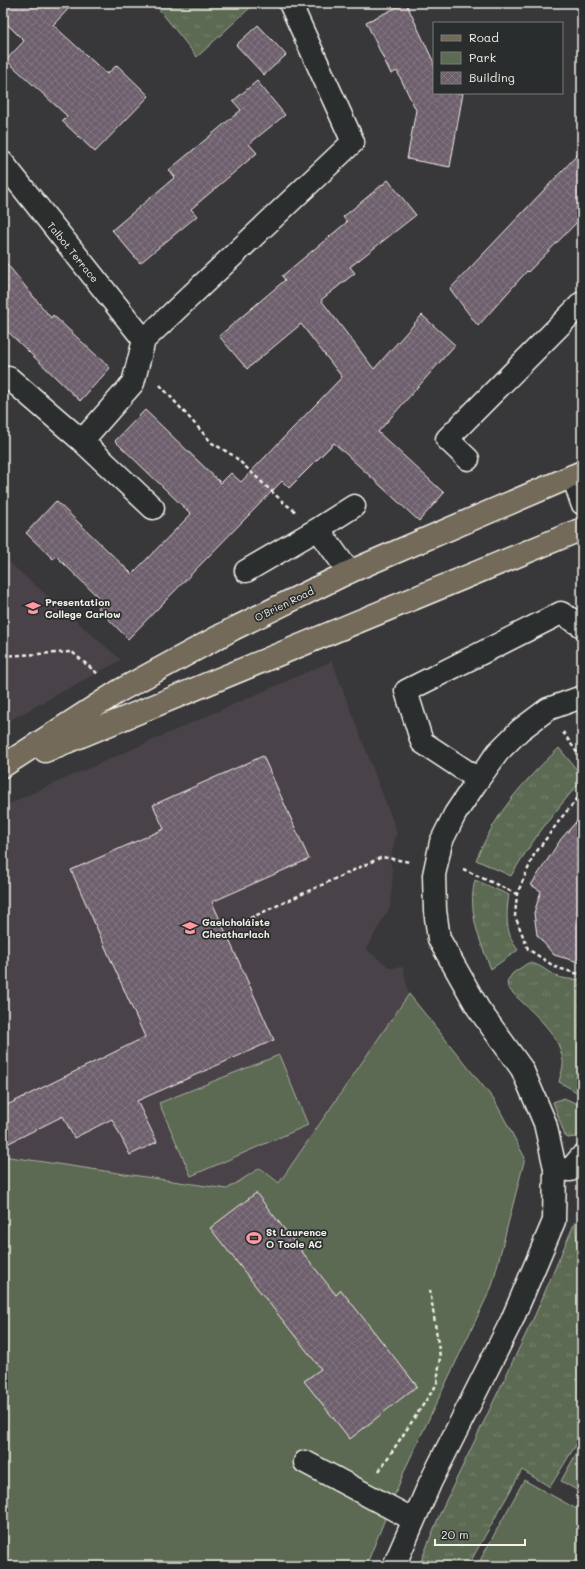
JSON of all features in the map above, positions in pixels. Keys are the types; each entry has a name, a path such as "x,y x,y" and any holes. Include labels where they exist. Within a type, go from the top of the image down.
{"main road":[{"name":"O'Brien Road","path":"3,767 119,691 233,629 349,572 577,474"},
{"name":"O'Brien Road","path":"3,767 582,529"}],"street":[{"path":"82,441 134,383 141,350 353,142 290,3"},
{"name":"Talbot Terrace","path":"3,163 141,350"},
{"path":"468,459 447,439 582,303"},
{"path":"9,378 82,441 153,508"},
{"path":"577,474 582,503"},
{"path":"246,570 318,529 354,506"},
{"path":"318,529 349,572"},
{"path":"478,779 422,742 406,691 561,613 582,626"},
{"path":"394,1566 414,1520 512,1320 554,1221 555,1168 545,1123 522,1069 478,1008 439,939 435,910 434,875 442,842 455,814 498,752 520,730 548,710 582,697"},
{"path":"555,1168 570,1170 582,1156"},
{"path":"305,1462 414,1520"}],"path":[{"path":"141,350 212,443 234,456 283,502 318,529"},
{"path":"3,656 72,652 119,691"},
{"path":"548,710 582,760"},
{"path":"582,793 562,817 534,856 517,894 515,916 528,949 555,967 582,975"},
{"path":"230,927 382,857 437,863 517,894"},
{"path":"365,1494 437,1384 440,1357 430,1290"}],"shaded area":[{"name":"Presentation College Carlow","path":"3,557 121,660 3,724"},
{"name":"Gaelcholáiste Cheatharlach","path":"332,661 397,832 390,860 393,873 390,907 366,949 390,968 403,967 409,994 279,1183 260,1168 227,1189 3,1156 3,808 19,799"}],"green space":[{"path":"154,3 255,3 197,57"},
{"path":"559,748 582,776 582,780 544,826 511,876 476,860 492,827 511,799"},
{"path":"475,880 509,895 507,917 509,931 518,950 491,969 479,937 474,915 473,892"},
{"path":"528,963 538,965 560,977 582,979 582,1095 559,1082 563,1061 555,1039 541,1021 508,988 507,981 513,973"},
{"name":"St Laurence O Toole AC","path":"409,994 495,1101 525,1158 492,1286 406,1467 366,1566 3,1566 3,1156 227,1189 260,1168 279,1183"},
{"path":"279,1055 308,1125 191,1176 159,1103"},
{"path":"564,1098 582,1106 582,1131 576,1137 568,1138 565,1136 553,1102"},
{"path":"575,1222 582,1293 582,1435 550,1487 522,1470 468,1566 419,1566 441,1511 535,1315"},
{"path":"582,1443 582,1493 561,1481"},
{"path":"524,1480 582,1512 582,1557 577,1566 477,1566"}],"building":[{"path":"3,3 74,3 53,25 107,74 117,65 149,96 95,152 62,121 67,116 6,60 24,41 3,20"},
{"path":"406,3 433,61 433,94 463,94 450,167 407,159 416,110 397,71 391,74 366,22"},
{"path":"258,25 286,55 264,75 236,45"},
{"path":"257,81 285,115 249,144 257,153 191,209 197,216 140,263 112,230 175,177 169,170 241,110 233,101"},
{"path":"582,150 582,217 528,272 527,271 478,326 450,289"},
{"path":"388,180 416,215 350,267 355,273 321,300 374,369 422,315 455,345 378,432 444,493 419,521 334,443 289,488 282,481 128,639 98,608 103,602 56,556 53,559 26,533 56,501 132,574 191,514 115,441 145,410 221,483 231,473 241,482 342,377 301,324 247,369 219,336 285,280 282,276 347,222 343,217"},
{"path":"3,259 51,318 53,315 110,368 80,401 3,327"},
{"path":"263,756 309,859 212,902 274,1040 137,1101 157,1142 130,1155 112,1119 74,1138 63,1116 3,1146 3,1107 145,1037 71,870 164,829 153,805"},
{"path":"582,815 582,963 554,955 537,935 534,913 541,891 531,885 561,839"},
{"path":"256,1193 336,1295 341,1290 417,1386 350,1439 304,1381 321,1369 210,1228"}],"place":[{"name":"Presentation College Carlow","path":"33,608"},
{"name":"Gaelcholáiste Cheatharlach","path":"190,928"},
{"name":"St Laurence O Toole AC","path":"254,1238"}]}
